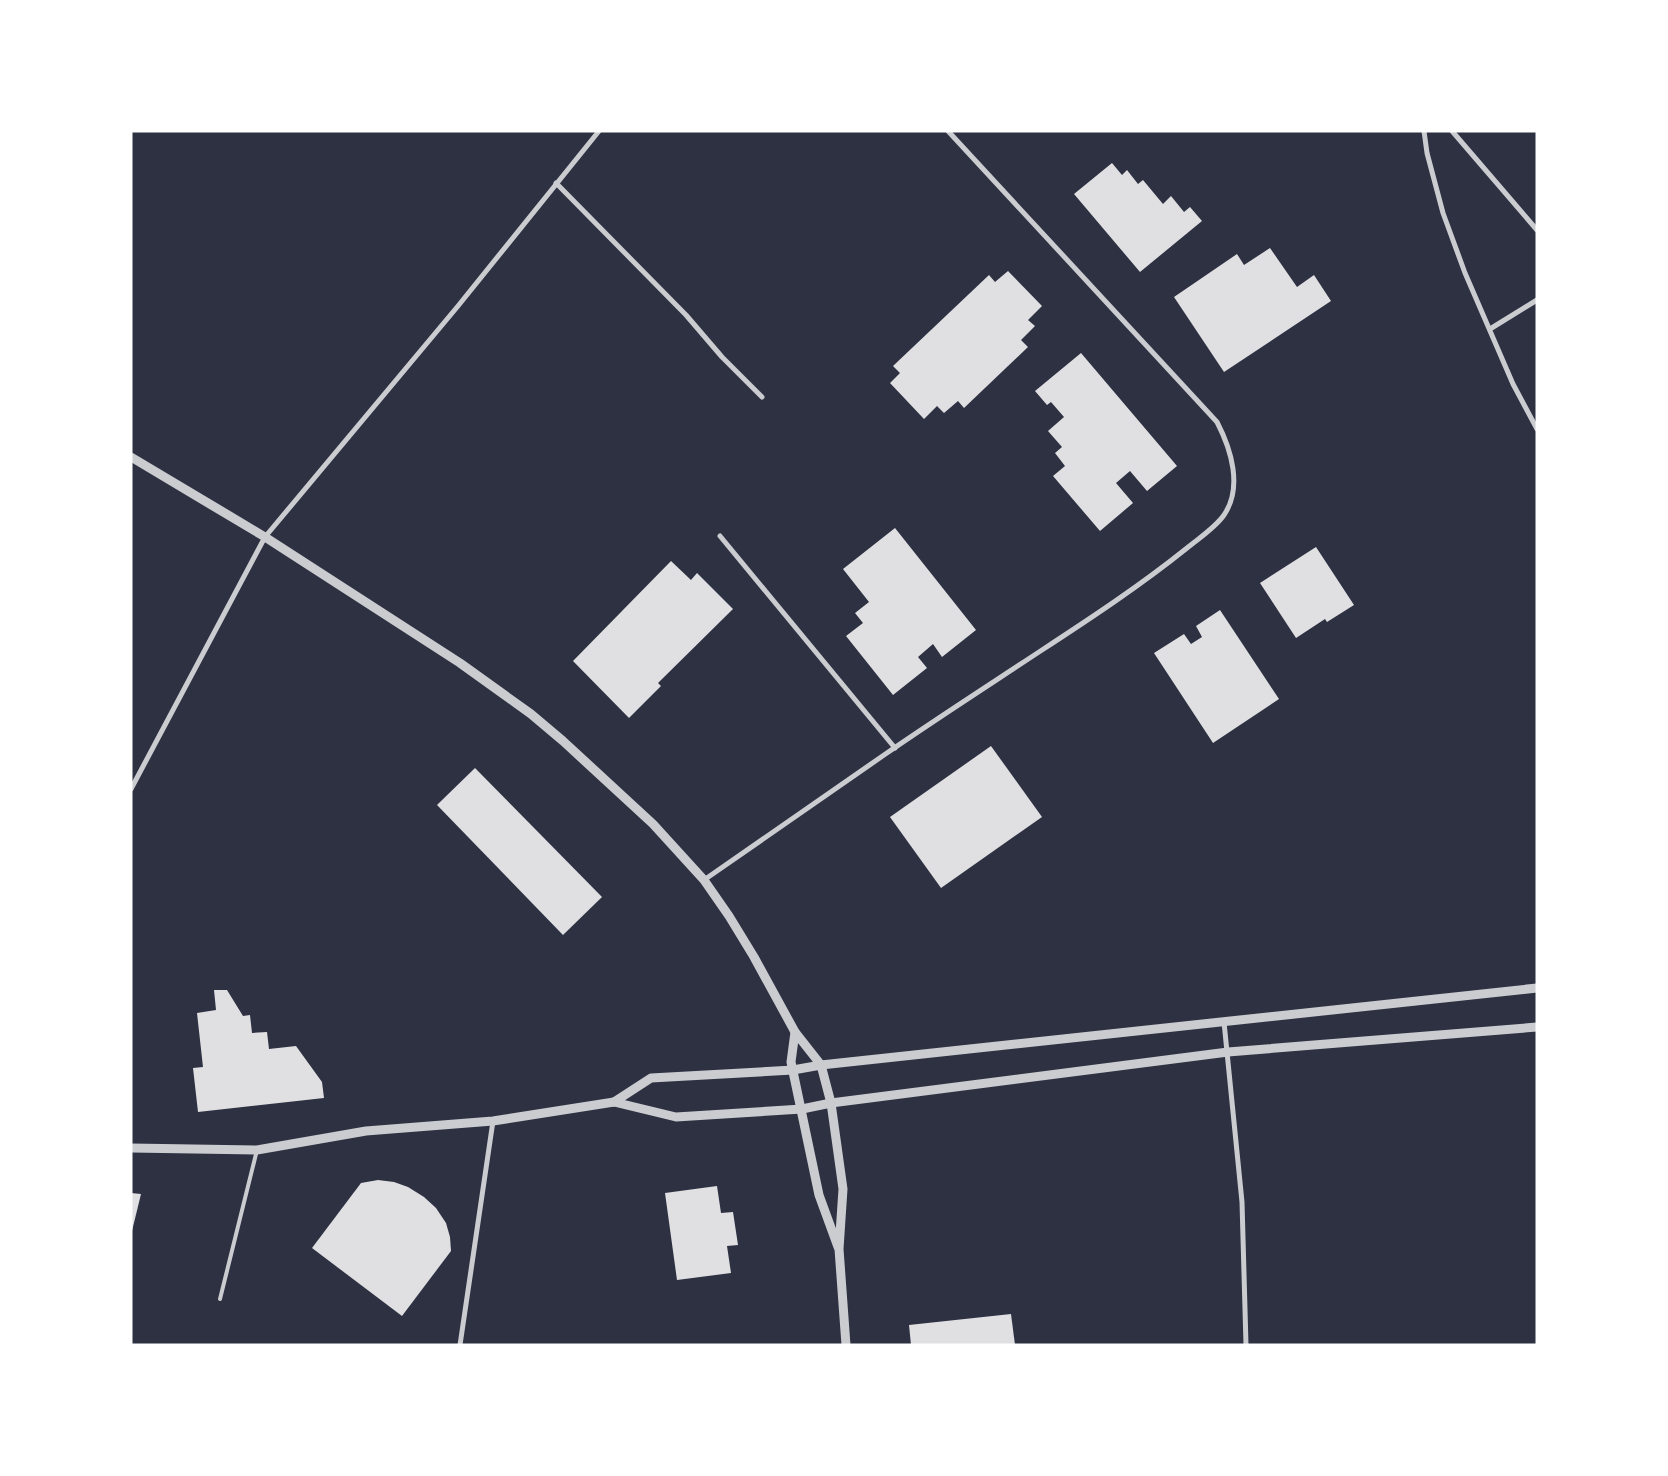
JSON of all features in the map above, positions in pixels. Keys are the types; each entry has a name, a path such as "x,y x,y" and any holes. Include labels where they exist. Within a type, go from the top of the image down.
{"street":[{"path":"131,789 265,537 452,313 599,131"},
{"path":"704,880 894,748 1163,568 1213,526 1223,516 1231,503 1234,478 1231,456 1217,422 948,131"},
{"path":"1424,131 1427,153 1443,214 1465,273 1513,384 1537,429"},
{"path":"1452,131 1537,230"},
{"path":"556,183 686,315 722,357 762,398"},
{"path":"1490,329 1537,300"},
{"path":"131,457 265,537 460,663 531,714 653,824 704,880 754,957 795,1032 821,1065 831,1103 843,1189 839,1249 846,1345"},
{"path":"720,536 894,748"},
{"path":"614,1102 651,1078 793,1070 821,1065 1537,988"},
{"path":"1224,1022 1242,1202 1246,1345"},
{"path":"131,1148 257,1150 366,1131 493,1122 614,1102 676,1117 802,1109 831,1103 1228,1052 1537,1027"},
{"path":"795,1032 791,1062 819,1195 839,1249"},
{"path":"460,1345 493,1122"}],"lane":[{"path":"220,1299 257,1150"}],"building":[{"path":"1112,163 1122,175 1127,170 1138,184 1143,180 1163,204 1171,196 1184,212 1190,207 1202,221 1140,272 1074,194"},
{"path":"1270,248 1297,287 1314,275 1331,301 1224,372 1174,297 1237,254 1244,265"},
{"path":"1008,271 1042,306 1028,320 1035,326 1021,340 1028,347 964,408 958,401 944,413 937,406 924,419 890,383 900,373 893,366 989,275 995,282"},
{"path":"1081,353 1177,466 1147,491 1130,471 1116,483 1133,503 1100,531 1053,476 1065,466 1055,453 1062,447 1048,431 1064,417 1051,402 1047,405 1035,391"},
{"path":"895,528 976,630 942,657 933,644 918,657 927,668 893,695 846,636 863,623 855,613 869,602 843,569"},
{"path":"1316,547 1354,605 1327,622 1325,619 1296,638 1260,583"},
{"path":"671,561 691,580 697,573 733,609 658,683 661,686 629,718 573,661"},
{"path":"1220,610 1279,699 1213,743 1154,653 1184,634 1191,644 1202,637 1196,626"},
{"path":"991,746 1042,817 941,888 890,817"},
{"path":"475,768 602,897 563,935 437,805"},
{"path":"214,990 227,990 243,1016 250,1015 252,1033 267,1032 269,1049 296,1046 322,1082 324,1098 198,1112 193,1068 203,1067 197,1013 216,1010"},
{"path":"378,1180 394,1182 408,1187 424,1197 436,1208 446,1223 450,1237 451,1251 402,1316 312,1248 361,1183"},
{"path":"717,1186 721,1213 733,1212 738,1245 727,1246 731,1273 677,1280 665,1193"},
{"path":"131,1193 141,1194 132,1231 131,1230"},
{"path":"1011,1314 1015,1345 911,1345 909,1325"}]}
